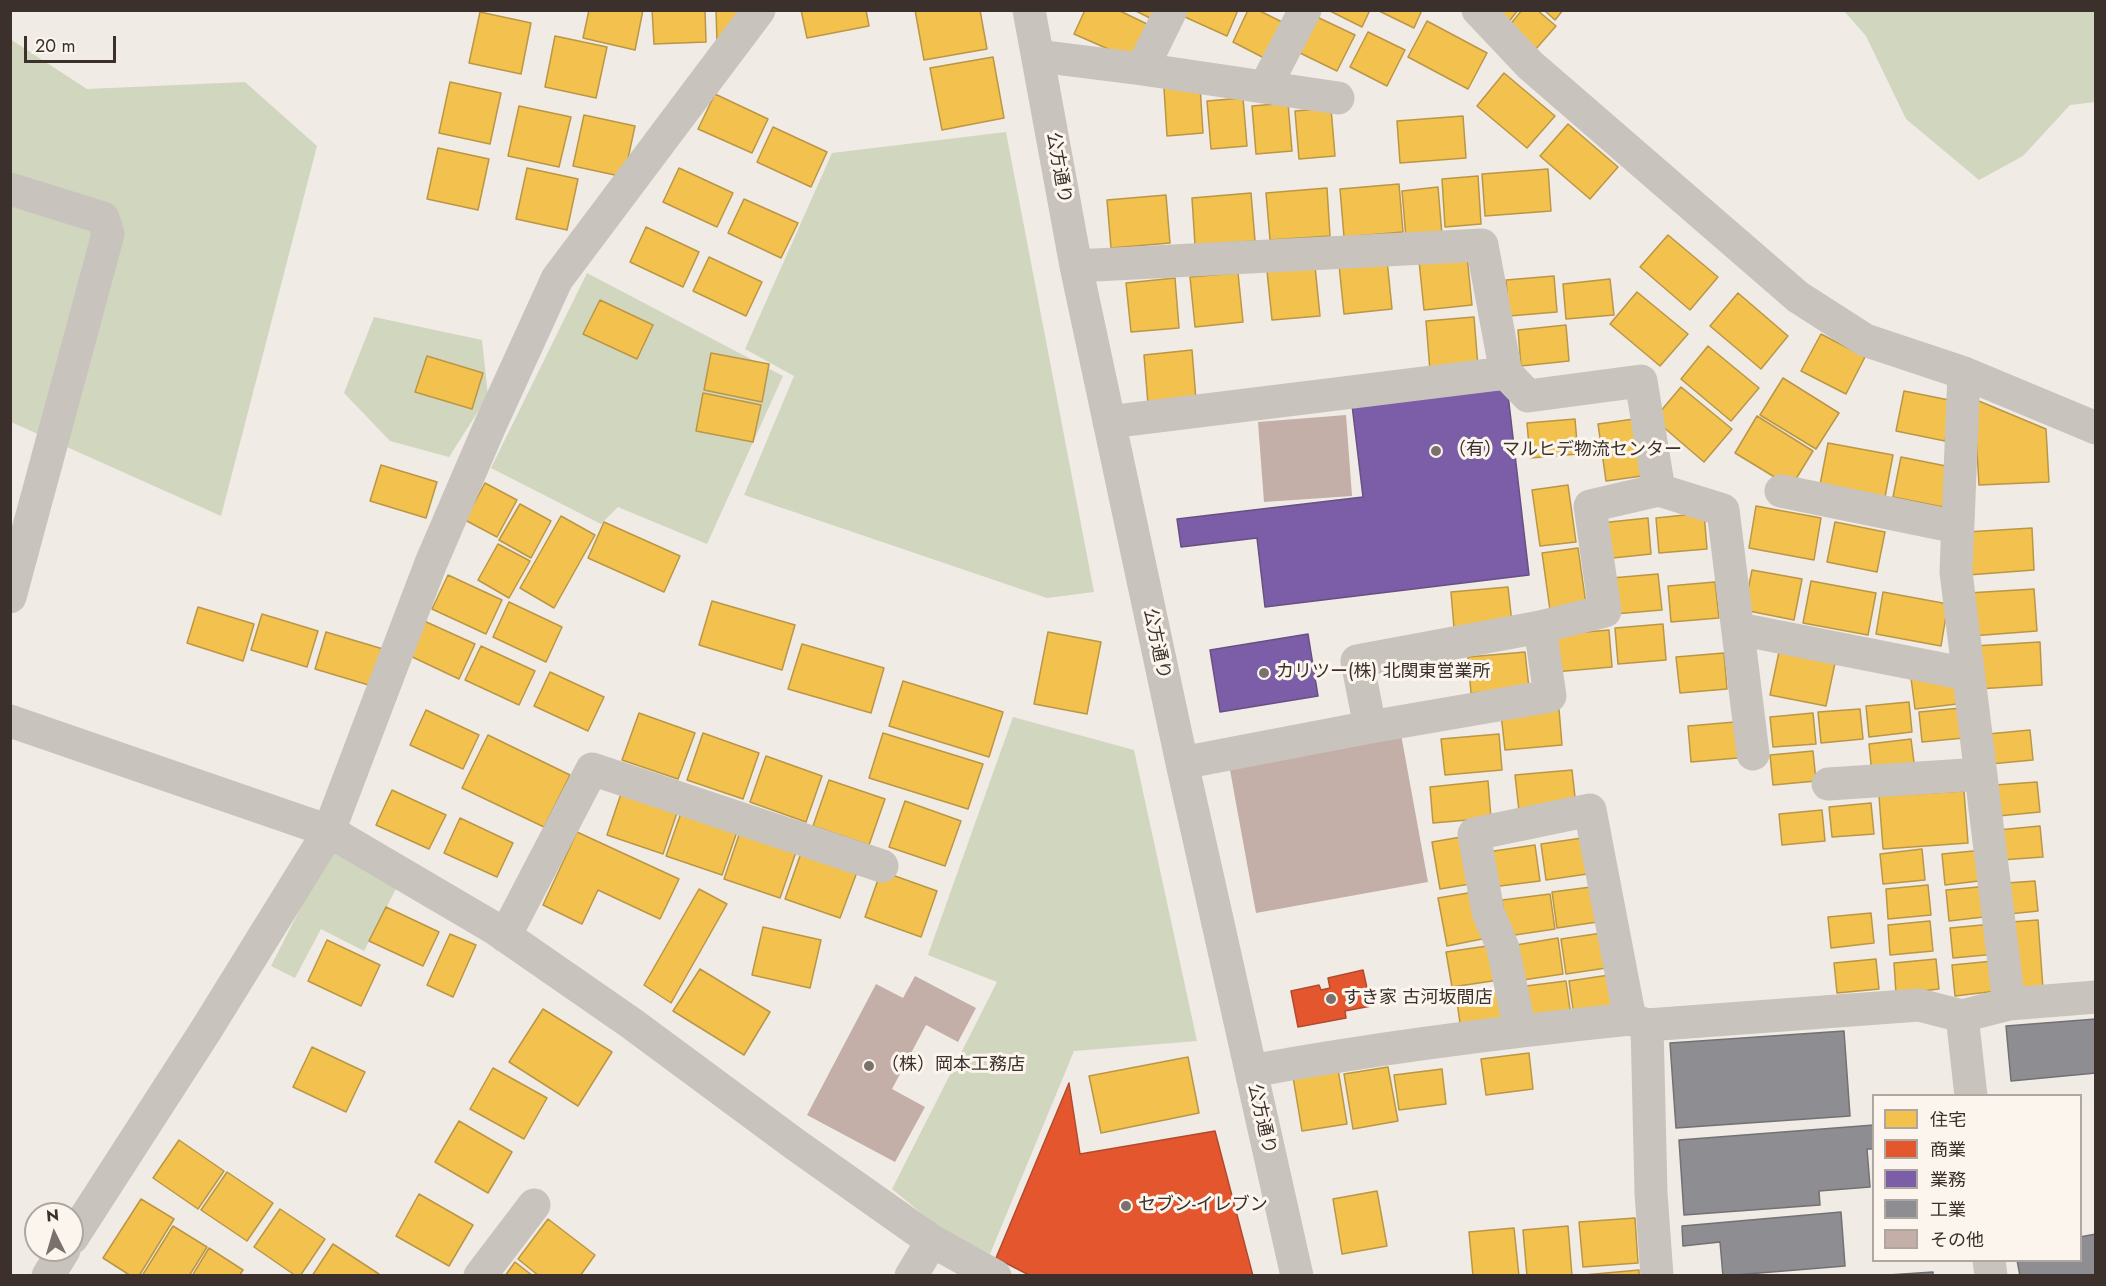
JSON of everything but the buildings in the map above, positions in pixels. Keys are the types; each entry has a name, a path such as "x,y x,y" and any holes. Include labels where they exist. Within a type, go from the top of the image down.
{"street":[{"path":"84,1219 206,1030 329,831 431,563 557,279 759,10"},
{"name":"公方通り","path":"1029,10 1076,266 1109,422 1182,764 1297,1275"},
{"path":"1142,69 1171,10"},
{"path":"1265,87 1305,10"},
{"path":"1478,10 1530,65 1798,297 1865,340 1964,373 2096,428"},
{"path":"1038,56 1338,98"},
{"path":"10,189 103,218 108,234 10,597"},
{"path":"1076,266 1482,245 1506,373 1528,396 1641,381 1659,490"},
{"path":"1109,422 1506,373"},
{"path":"1964,373 1956,572 2009,1004"},
{"path":"1370,727 1357,661 1540,627 1605,611 1590,506 1659,490 1723,510 1753,754"},
{"path":"1781,491 1957,527"},
{"path":"1182,764 1370,727 1550,696 1540,627"},
{"path":"1739,629 1967,674"},
{"path":"10,721 329,831 505,936 631,1023 796,1145 932,1241 995,1275"},
{"path":"505,936 592,769 882,866"},
{"path":"1828,783 1981,774"},
{"path":"1520,1031 1503,948 1488,912 1474,834 1590,810 1638,1022 1657,1275"},
{"path":"1251,1071 1416,1044 1520,1031 1919,1005 1962,1016 2009,1004 2096,997"},
{"path":"1962,1016 1971,1094"},
{"path":"480,1275 534,1205"},
{"path":"911,1275 932,1241"},
{"path":"48,1275 56,1262"}],"green space":[{"path":"1844,11 2095,11 2095,102 2070,105 2023,156 1979,180 1906,119 1866,36"},
{"path":"10,39 87,89 245,82 317,146 221,516 11,422"},
{"path":"1006,132 1094,592 1047,598 744,495 794,376 745,349 832,153"},
{"path":"587,273 783,376 707,544 618,507 601,524 491,468"},
{"path":"374,317 482,340 488,396 449,457 390,441 344,393"},
{"path":"1013,717 1134,750 1197,1041 1074,1051 990,1254 942,1230 892,1189 997,982 928,955"},
{"path":"333,844 401,879 364,951 321,929 295,978 271,966"}],"place":[{"name":"（有）マルヒデ物流センター","path":"1436,451"},
{"name":"カリツー(株) 北関東営業所","path":"1264,673"},
{"name":"すき家 古河坂間店","path":"1331,999"},
{"name":"（株）岡本工務店","path":"869,1066"},
{"name":"セブン-イレブン","path":"1126,1206"}]}
